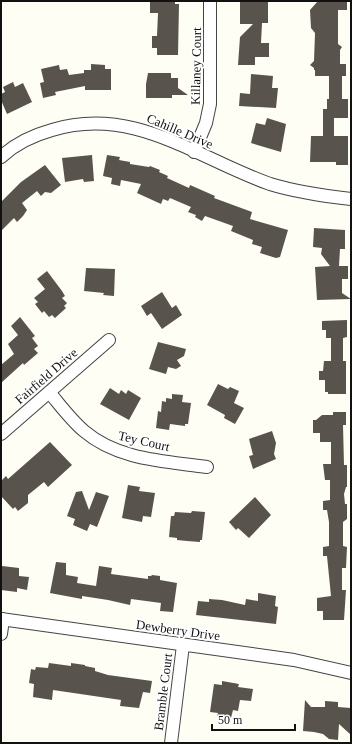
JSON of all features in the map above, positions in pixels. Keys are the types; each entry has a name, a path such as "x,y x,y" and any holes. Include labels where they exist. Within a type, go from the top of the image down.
{"street":[{"name":"Killaney Court","path":"194,152 206,123 210,104 210,1"},
{"name":"Cahille Drive","path":"1,157 18,145 43,133 84,123 115,124 144,130 272,184 307,193 351,199"},
{"name":"Fairfield Drive","path":"1,434 109,340"},
{"name":"Tey Court","path":"49,392 83,431 106,446 132,456 207,467"},
{"path":"1,634 2,619"},
{"name":"Dewberry Drive","path":"2,619 294,660 351,673"},
{"name":"Bramble Court","path":"171,743 183,645"}],"building":[{"path":"150,1 175,1 175,4 179,4 178,55 157,55 157,48 152,48 152,36 157,36 158,13 150,13"},
{"path":"240,1 268,1 268,23 262,23 261,43 269,43 269,57 255,57 255,65 238,65 240,37 253,24 240,24"},
{"path":"318,1 347,1 347,10 338,10 338,44 342,47 340,50 340,64 346,64 346,76 342,76 342,99 348,99 348,118 334,118 334,136 348,136 348,165 336,165 336,162 310,162 311,136 323,136 323,109 327,109 327,99 329,99 329,76 315,76 315,70 310,65 314,61 315,33 311,28 310,10"},
{"path":"91,64 105,65 105,69 111,69 111,90 85,90 85,86 55,92 56,95 43,98 40,83 44,82 41,69 59,65 60,70 67,69 69,75 84,73 84,70 91,70"},
{"path":"148,73 171,73 171,78 178,78 178,88 188,95 172,95 172,98 146,98"},
{"path":"251,74 273,76 272,88 278,88 276,108 239,106 240,93 250,94"},
{"path":"13,82 15,87 23,83 32,102 7,114 1,100 1,94 5,92 3,87"},
{"path":"267,118 286,124 281,152 251,143 256,123 265,125"},
{"path":"92,155 94,181 84,182 83,179 65,182 62,158"},
{"path":"107,155 120,157 119,160 130,162 130,164 150,166 160,170 159,172 168,176 167,178 189,188 190,185 215,196 214,198 252,212 250,219 288,230 280,257 276,258 260,253 262,247 252,244 253,240 231,231 233,226 205,216 202,221 195,217 196,215 188,212 191,207 170,198 168,201 163,199 161,204 137,193 141,184 121,180 120,186 111,184 112,178 103,176"},
{"path":"45,165 61,185 51,193 45,192 41,196 37,191 22,203 27,210 23,216 17,222 14,218 1,231 1,202 21,182"},
{"path":"314,228 345,230 345,249 340,249 339,266 348,266 348,279 342,279 342,293 351,299 317,300 315,267 330,266 321,254 322,248 313,247"},
{"path":"86,268 115,269 114,296 103,295 104,293 84,291"},
{"path":"47,271 62,291 65,296 62,298 67,303 64,306 66,308 55,318 52,315 49,317 44,311 42,313 35,304 38,302 34,298 45,289 37,279"},
{"path":"162,292 172,308 176,305 182,315 162,329 151,313 147,316 141,306"},
{"path":"20,317 35,336 32,338 38,346 34,349 38,353 24,365 23,363 1,383 1,365 14,354 8,344 18,335 11,326"},
{"path":"347,320 347,337 343,338 343,361 346,361 346,394 328,394 328,392 325,392 325,380 319,380 319,371 323,371 324,361 331,361 331,338 326,338 326,330 322,330 322,321"},
{"path":"158,342 186,349 184,356 177,360 181,366 176,369 168,367 166,374 149,369"},
{"path":"218,384 228,389 230,387 239,391 234,403 244,408 235,424 224,418 225,415 207,405"},
{"path":"110,388 119,394 121,390 126,394 128,390 141,398 129,420 100,404"},
{"path":"172,394 183,395 182,402 191,403 188,424 185,424 185,426 170,424 169,430 156,428 158,411 161,412 162,401 166,402 166,398 172,399"},
{"path":"333,412 346,412 346,425 343,425 344,465 347,465 347,487 344,494 345,504 347,504 347,519 343,522 343,546 347,547 346,568 342,568 342,590 346,590 344,620 323,620 323,611 317,611 317,598 331,596 327,556 323,556 323,547 329,546 329,522 327,510 323,510 323,501 330,500 330,480 325,480 323,464 331,464 331,442 320,442 320,433 313,433 313,420 316,420 322,415 333,415"},
{"path":"272,431 276,443 274,454 276,459 253,469 249,456 253,455 249,439"},
{"path":"50,442 72,465 48,487 44,482 28,495 28,503 18,511 15,507 13,509 1,496 1,481 6,476 8,479"},
{"path":"128,485 140,487 139,491 155,493 151,517 143,516 142,522 122,518"},
{"path":"82,491 89,510 96,492 109,496 97,527 90,524 87,531 73,525 75,519 67,516 76,492"},
{"path":"255,497 271,515 249,538 238,528 236,530 229,522"},
{"path":"192,511 205,512 202,540 200,540 200,542 187,541 169,537 171,516 174,516 175,512 191,513"},
{"path":"56,562 66,563 66,575 78,577 77,583 96,586 99,566 112,568 111,574 148,579 148,576 152,575 160,576 160,580 177,583 173,612 160,611 161,603 131,599 130,605 82,596 82,599 50,593"},
{"path":"2,566 19,568 19,576 29,577 27,590 17,588 17,592 1,590"},
{"path":"258,593 276,596 275,606 278,607 276,624 196,615 198,601 209,602 209,599 222,600 245,605 246,599 258,601"},
{"path":"49,663 71,666 71,663 85,665 95,668 95,671 108,675 152,681 150,693 143,692 139,708 120,706 121,700 53,690 52,700 33,697 34,684 29,683 31,669 35,670 36,667 48,668"},
{"path":"222,681 239,684 238,687 253,689 251,701 240,700 238,711 233,710 231,718 217,716 218,713 210,712 214,684 222,685"},
{"path":"305,700 311,707 325,707 325,701 338,702 338,707 351,708 351,735 339,724 338,740 329,739 323,734 303,731"}]}
